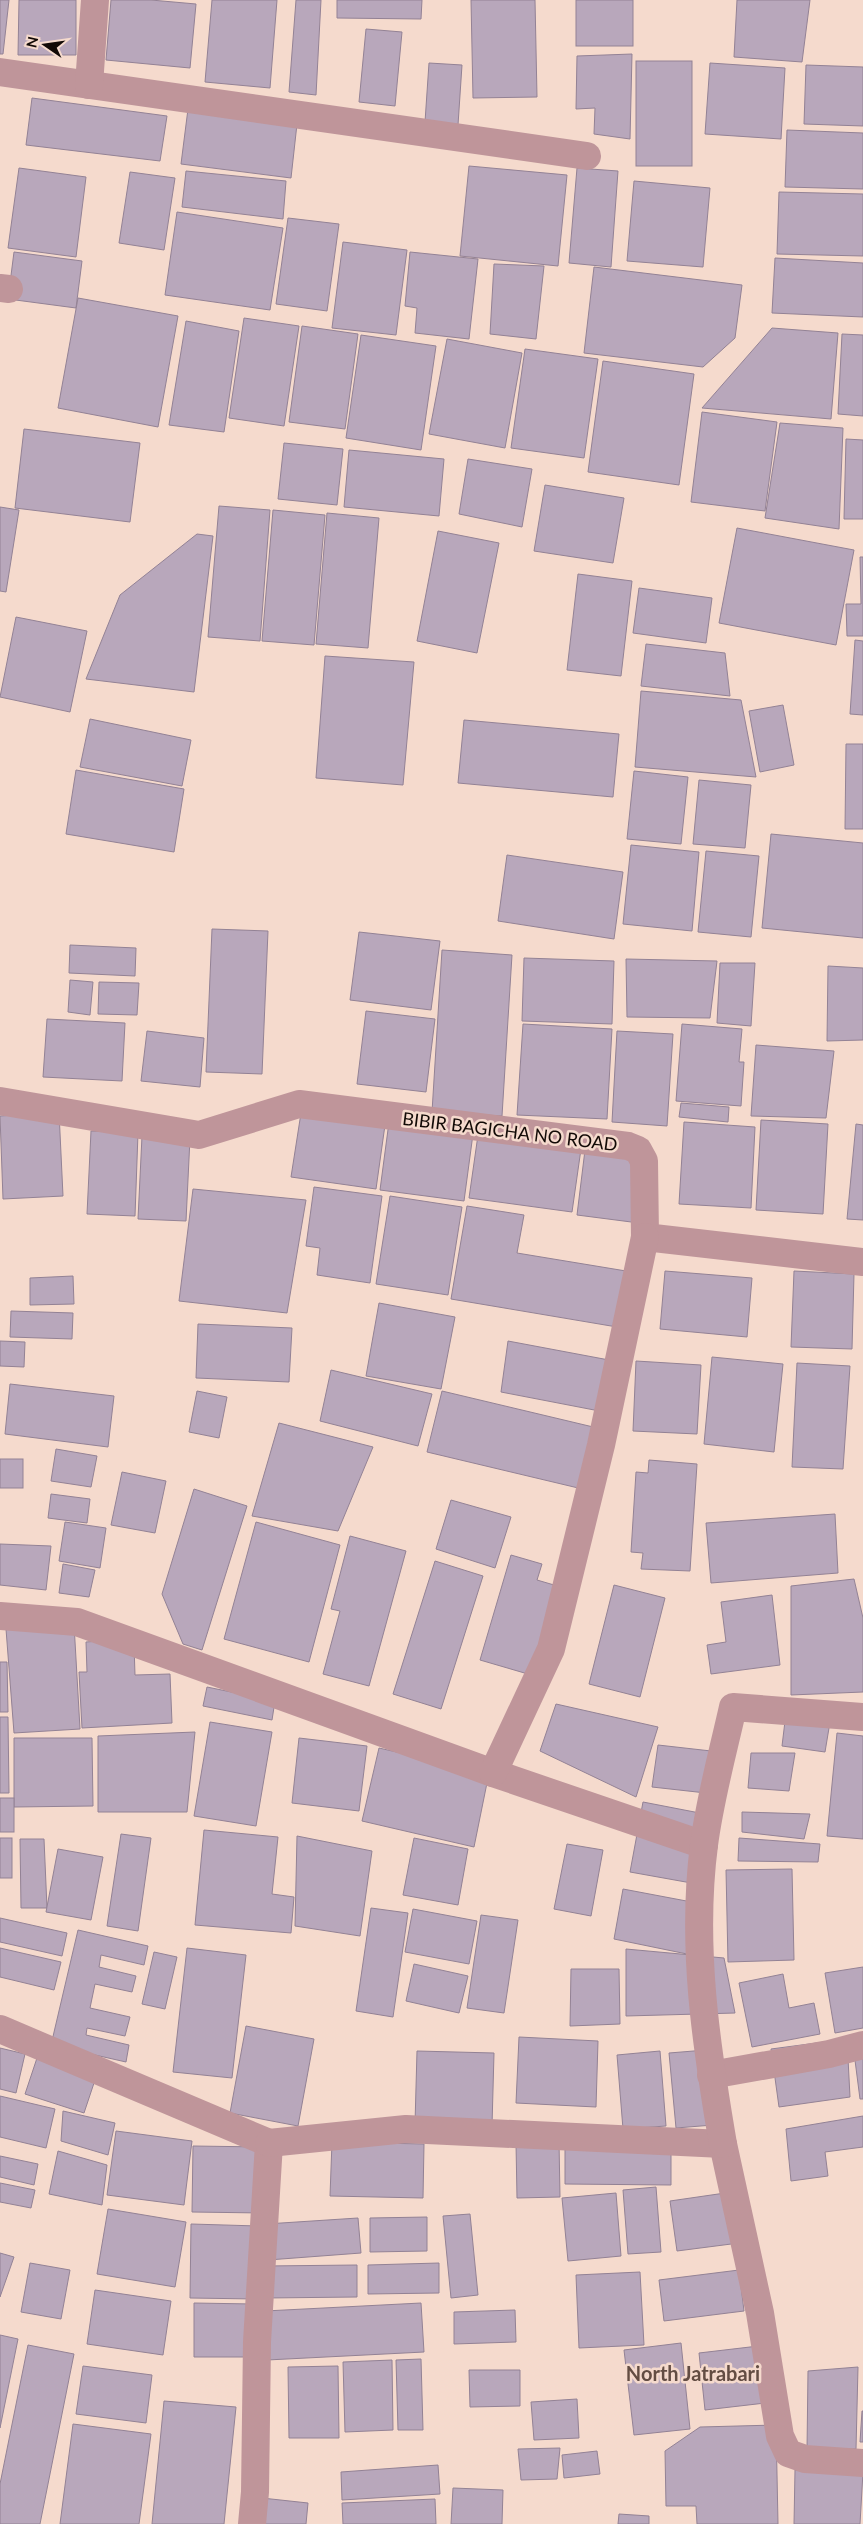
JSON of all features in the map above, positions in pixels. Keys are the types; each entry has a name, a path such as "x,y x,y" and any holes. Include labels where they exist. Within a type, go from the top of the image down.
{"street":[{"path":"89,85 95,0"},
{"path":"0,72 586,156"},
{"name":"BIBIR BAGICHA NO ROAD","path":"0,1101 199,1135 299,1104 628,1146 638,1150 644,1161 645,1237 601,1445 551,1648 493,1773"},
{"path":"645,1237 863,1262"},
{"path":"0,1616 77,1622 493,1773 704,1845"},
{"path":"863,1717 733,1707 704,1845 698,1953 711,2075 723,2144 760,2313 780,2436 788,2453 806,2459 863,2463"},
{"path":"0,2029 268,2144 406,2129 723,2144"},
{"path":"711,2075 829,2054 863,2045"},
{"path":"252,2524 255,2492 257,2342 268,2144"}],"building":[{"path":"0,0 9,0 3,54 0,54"},
{"path":"19,0 76,0 76,55 18,55"},
{"path":"111,0 151,0 196,4 190,68 106,60"},
{"path":"212,0 277,0 270,88 205,82"},
{"path":"296,0 321,0 316,95 289,92"},
{"path":"337,0 422,0 421,19 337,18"},
{"path":"471,0 535,0 537,97 473,98"},
{"path":"576,0 633,0 633,46 576,46"},
{"path":"737,0 810,0 802,62 734,57"},
{"path":"366,29 402,32 395,106 359,102"},
{"path":"632,54 630,139 594,134 595,108 576,109 577,56"},
{"path":"636,61 692,61 692,166 636,166"},
{"path":"429,63 462,65 458,125 425,122"},
{"path":"710,63 785,68 781,139 705,134"},
{"path":"806,65 863,67 863,126 804,124"},
{"path":"32,98 167,116 160,161 26,145"},
{"path":"188,109 297,124 291,178 181,164"},
{"path":"787,130 863,133 863,189 785,187"},
{"path":"469,166 567,175 558,266 460,256"},
{"path":"19,168 86,177 76,257 8,248"},
{"path":"577,168 618,171 611,267 569,263"},
{"path":"186,171 286,181 283,219 182,207"},
{"path":"130,172 175,178 164,250 119,243"},
{"path":"634,181 710,188 703,267 627,261"},
{"path":"779,192 863,194 863,256 777,254"},
{"path":"177,212 283,228 270,310 165,295"},
{"path":"288,218 339,224 327,311 276,304"},
{"path":"343,242 407,250 396,335 332,328"},
{"path":"14,252 82,261 76,308 8,299"},
{"path":"410,252 478,259 469,339 415,333 417,308 405,306"},
{"path":"775,258 863,263 863,317 772,313"},
{"path":"494,264 544,266 536,339 490,334"},
{"path":"594,267 742,285 735,338 703,367 584,353"},
{"path":"78,298 178,316 158,427 58,408"},
{"path":"244,318 299,326 284,426 229,418"},
{"path":"186,321 239,331 224,432 169,425"},
{"path":"302,326 358,334 345,429 289,422"},
{"path":"772,328 838,333 831,419 702,408"},
{"path":"842,334 863,335 863,416 838,414"},
{"path":"361,335 436,346 421,450 346,438"},
{"path":"447,339 522,353 505,448 429,434"},
{"path":"525,349 598,359 584,458 511,448"},
{"path":"603,361 694,374 679,485 588,472"},
{"path":"702,412 777,422 765,511 691,502"},
{"path":"780,423 843,428 839,529 765,518"},
{"path":"24,429 140,443 130,522 15,508"},
{"path":"846,439 863,440 863,519 844,519"},
{"path":"284,443 343,449 337,505 278,499"},
{"path":"349,450 444,459 439,516 344,507"},
{"path":"468,459 532,469 522,527 459,514"},
{"path":"545,485 624,498 613,563 534,551"},
{"path":"219,506 270,510 260,641 208,637"},
{"path":"0,507 19,510 6,592 0,591"},
{"path":"273,510 325,515 314,645 262,641"},
{"path":"327,513 379,518 368,648 316,644"},
{"path":"737,528 854,550 836,645 719,623"},
{"path":"438,531 499,543 477,653 417,641"},
{"path":"197,534 213,536 194,692 86,679 120,595"},
{"path":"860,557 863,557 863,636 847,636 846,604 861,604"},
{"path":"578,574 632,581 621,676 567,670"},
{"path":"639,588 712,598 706,643 633,633"},
{"path":"16,617 87,631 70,712 0,697"},
{"path":"855,640 863,641 863,715 850,714"},
{"path":"646,644 725,653 730,696 641,686"},
{"path":"325,656 414,662 403,785 316,778"},
{"path":"641,691 741,700 756,777 635,767"},
{"path":"783,705 794,765 760,772 749,711"},
{"path":"90,719 191,740 182,786 80,767"},
{"path":"464,720 619,734 613,797 458,783"},
{"path":"846,744 863,744 863,829 845,829"},
{"path":"76,770 184,789 174,852 66,834"},
{"path":"634,771 688,777 681,844 627,839"},
{"path":"699,780 751,785 745,848 693,844"},
{"path":"771,834 863,843 863,938 762,928"},
{"path":"631,845 699,852 692,931 623,924"},
{"path":"706,851 759,856 751,937 698,932"},
{"path":"507,855 623,872 614,939 498,921"},
{"path":"212,929 268,931 262,1074 206,1072"},
{"path":"359,932 440,941 431,1010 350,1000"},
{"path":"70,945 136,948 135,976 69,973"},
{"path":"442,950 512,955 502,1116 432,1112"},
{"path":"524,958 614,961 612,1024 522,1021"},
{"path":"626,959 717,961 710,1018 627,1017"},
{"path":"720,963 755,963 751,1026 717,1023"},
{"path":"828,966 863,968 863,1040 827,1041"},
{"path":"70,980 93,982 90,1015 68,1012"},
{"path":"99,982 139,983 137,1015 98,1014"},
{"path":"366,1011 435,1019 426,1092 357,1084"},
{"path":"47,1019 125,1023 122,1081 43,1077"},
{"path":"523,1024 612,1029 607,1119 517,1115"},
{"path":"682,1024 742,1029 739,1062 744,1062 741,1106 676,1101"},
{"path":"147,1031 204,1038 200,1087 141,1081"},
{"path":"617,1031 673,1034 667,1126 612,1122"},
{"path":"756,1045 834,1051 826,1118 751,1116"},
{"path":"681,1103 729,1107 728,1122 679,1117"},
{"path":"59,1112 63,1196 3,1199 0,1116"},
{"path":"301,1113 385,1125 376,1189 291,1177"},
{"path":"761,1120 828,1124 823,1214 756,1210"},
{"path":"389,1122 473,1134 464,1201 380,1190"},
{"path":"684,1122 755,1127 751,1208 679,1204"},
{"path":"856,1124 863,1125 863,1220 847,1219"},
{"path":"91,1131 138,1133 135,1216 87,1214"},
{"path":"478,1135 581,1149 572,1212 469,1198"},
{"path":"142,1136 190,1138 186,1221 138,1219"},
{"path":"585,1150 647,1158 639,1223 577,1215"},
{"path":"314,1187 382,1196 370,1283 317,1275 320,1248 306,1246"},
{"path":"193,1189 306,1200 287,1313 179,1301"},
{"path":"390,1196 462,1207 448,1295 376,1284"},
{"path":"467,1206 524,1215 517,1253 626,1271 617,1327 451,1299"},
{"path":"665,1271 752,1278 747,1337 660,1329"},
{"path":"794,1271 854,1274 852,1349 791,1347"},
{"path":"73,1276 74,1304 30,1305 30,1278"},
{"path":"379,1303 455,1317 441,1389 366,1376"},
{"path":"11,1311 73,1313 72,1339 10,1337"},
{"path":"198,1324 292,1328 289,1382 196,1378"},
{"path":"0,1341 25,1342 24,1367 0,1366"},
{"path":"508,1341 625,1363 615,1414 501,1392"},
{"path":"712,1357 783,1364 774,1452 704,1444"},
{"path":"636,1361 701,1365 697,1434 633,1431"},
{"path":"797,1363 850,1366 843,1469 792,1467"},
{"path":"331,1370 432,1394 418,1446 320,1421"},
{"path":"10,1384 114,1396 108,1447 5,1434"},
{"path":"197,1391 227,1397 219,1438 189,1432"},
{"path":"442,1391 610,1431 595,1492 427,1452"},
{"path":"279,1423 373,1447 338,1531 252,1516"},
{"path":"56,1449 97,1456 91,1487 51,1481"},
{"path":"0,1459 23,1459 23,1488 0,1488"},
{"path":"649,1460 697,1464 690,1571 641,1569 643,1553 631,1552 636,1472 648,1473"},
{"path":"122,1472 166,1481 155,1533 111,1525"},
{"path":"194,1489 247,1506 202,1650 183,1644 162,1594"},
{"path":"51,1494 90,1499 87,1523 48,1518"},
{"path":"451,1500 511,1517 495,1568 436,1549"},
{"path":"835,1514 838,1573 711,1583 706,1523"},
{"path":"65,1522 106,1528 100,1568 59,1561"},
{"path":"256,1522 340,1545 309,1662 224,1639"},
{"path":"350,1536 406,1551 369,1686 323,1674 340,1611 331,1609"},
{"path":"0,1544 51,1546 46,1590 0,1585"},
{"path":"511,1555 542,1564 537,1580 571,1590 545,1679 480,1660"},
{"path":"435,1561 483,1576 441,1709 393,1694"},
{"path":"63,1564 95,1570 89,1597 59,1593"},
{"path":"854,1579 863,1618 863,1692 791,1695 791,1586"},
{"path":"614,1585 665,1598 640,1697 589,1684"},
{"path":"772,1595 780,1665 711,1674 707,1645 726,1642 721,1602"},
{"path":"74,1624 80,1729 14,1733 6,1629"},
{"path":"125,1639 134,1645 135,1675 170,1674 172,1723 82,1728 79,1672 87,1672 86,1642"},
{"path":"0,1662 7,1662 8,1712 0,1712"},
{"path":"207,1687 275,1701 272,1720 203,1706"},
{"path":"556,1704 658,1727 636,1797 540,1751"},
{"path":"786,1713 831,1716 825,1752 782,1746"},
{"path":"0,1717 8,1717 9,1793 0,1793"},
{"path":"210,1722 272,1732 256,1826 194,1816"},
{"path":"195,1732 187,1812 98,1812 98,1736"},
{"path":"837,1733 863,1736 863,1839 827,1836"},
{"path":"14,1738 92,1738 93,1806 14,1807"},
{"path":"299,1738 367,1746 359,1811 292,1803"},
{"path":"658,1745 720,1752 715,1794 652,1787"},
{"path":"379,1748 489,1773 474,1847 362,1821"},
{"path":"751,1753 795,1753 789,1791 748,1788"},
{"path":"0,1798 14,1798 14,1832 0,1832"},
{"path":"643,1802 710,1815 697,1884 630,1872"},
{"path":"742,1812 810,1814 804,1839 742,1832"},
{"path":"204,1830 278,1837 272,1894 294,1897 291,1933 195,1925"},
{"path":"121,1834 151,1838 138,1931 107,1926"},
{"path":"297,1836 372,1851 360,1936 295,1926"},
{"path":"0,1838 12,1838 12,1878 0,1878"},
{"path":"414,1838 468,1849 458,1905 403,1895"},
{"path":"739,1838 820,1844 818,1862 738,1861"},
{"path":"20,1839 44,1839 47,1908 21,1908"},
{"path":"567,1844 603,1850 591,1916 554,1909"},
{"path":"58,1849 103,1857 91,1920 46,1912"},
{"path":"792,1869 794,1960 728,1962 726,1870"},
{"path":"623,1889 697,1903 687,1954 614,1939"},
{"path":"371,1908 408,1913 393,2017 356,2011"},
{"path":"413,1909 477,1921 469,1964 405,1952"},
{"path":"481,1915 518,1920 504,2013 467,2008"},
{"path":"0,1918 67,1933 62,1956 0,1942"},
{"path":"78,1930 148,1946 144,1965 101,1955 99,1967 136,1976 132,1992 95,1984 90,2008 130,2017 125,2036 87,2028 86,2035 129,2045 126,2062 51,2045"},
{"path":"0,1948 61,1962 54,1990 0,1977"},
{"path":"187,1948 246,1955 232,2078 173,2072"},
{"path":"626,1949 724,1958 735,2013 626,2016"},
{"path":"154,1952 177,1957 165,2009 142,2004"},
{"path":"414,1964 468,1976 459,2013 406,2001"},
{"path":"863,1967 863,2028 835,2033 825,1973"},
{"path":"571,1969 619,1969 620,2024 570,2026"},
{"path":"783,1974 789,2008 814,2003 820,2034 752,2047 739,1983"},
{"path":"246,2026 314,2039 298,2126 230,2113"},
{"path":"863,2035 863,2099 860,2099 852,2037"},
{"path":"519,2037 598,2041 596,2107 516,2103"},
{"path":"847,2039 850,2097 779,2107 771,2049"},
{"path":"0,2048 25,2054 16,2093 0,2089"},
{"path":"706,2050 713,2125 676,2128 669,2053"},
{"path":"417,2051 494,2053 492,2126 415,2124"},
{"path":"660,2051 666,2126 623,2129 617,2055"},
{"path":"39,2052 98,2071 84,2113 25,2094"},
{"path":"0,2096 55,2109 46,2148 0,2137"},
{"path":"63,2111 115,2123 108,2155 61,2141"},
{"path":"863,2116 863,2147 825,2152 828,2176 791,2181 786,2129"},
{"path":"116,2131 192,2141 184,2205 107,2195"},
{"path":"332,2142 424,2144 423,2198 330,2196"},
{"path":"559,2142 560,2197 517,2198 516,2143"},
{"path":"565,2145 671,2146 671,2185 565,2184"},
{"path":"193,2146 263,2147 262,2213 192,2212"},
{"path":"58,2151 107,2165 102,2205 49,2194"},
{"path":"0,2156 38,2164 34,2185 0,2177"},
{"path":"0,2183 35,2190 31,2208 0,2202"},
{"path":"656,2187 661,2252 628,2254 623,2190"},
{"path":"732,2192 739,2243 677,2251 670,2201"},
{"path":"616,2193 621,2256 568,2261 562,2198"},
{"path":"108,2209 186,2222 175,2287 97,2274"},
{"path":"470,2214 478,2295 451,2298 443,2216"},
{"path":"427,2217 427,2251 370,2252 370,2218"},
{"path":"358,2218 361,2253 268,2260 266,2224"},
{"path":"191,2224 258,2226 256,2299 190,2298"},
{"path":"0,2253 14,2257 0,2297"},
{"path":"30,2263 70,2270 61,2319 21,2312"},
{"path":"439,2263 439,2293 368,2294 368,2265"},
{"path":"357,2265 357,2297 266,2298 265,2266"},
{"path":"739,2270 744,2311 664,2321 659,2280"},
{"path":"640,2272 644,2345 579,2348 576,2275"},
{"path":"95,2290 171,2301 163,2355 87,2344"},
{"path":"194,2303 253,2304 253,2357 194,2357"},
{"path":"421,2303 424,2352 267,2360 265,2311"},
{"path":"515,2310 516,2342 454,2344 454,2312"},
{"path":"0,2335 18,2339 0,2428"},
{"path":"681,2343 690,2429 634,2435 624,2350"},
{"path":"28,2345 74,2354 40,2524 0,2524 0,2484"},
{"path":"767,2345 774,2402 705,2410 699,2353"},
{"path":"421,2359 423,2430 398,2430 396,2360"},
{"path":"392,2360 393,2430 345,2432 343,2362"},
{"path":"83,2366 152,2375 146,2423 76,2414"},
{"path":"338,2366 339,2438 289,2438 288,2367"},
{"path":"858,2367 856,2449 807,2450 808,2371"},
{"path":"469,2370 520,2370 520,2406 470,2407"},
{"path":"577,2399 579,2438 534,2440 531,2402"},
{"path":"164,2401 236,2407 224,2524 152,2524"},
{"path":"862,2411 863,2442 860,2442"},
{"path":"73,2424 151,2434 139,2524 60,2524"},
{"path":"776,2425 778,2524 697,2524 696,2506 666,2506 665,2451 700,2427"},
{"path":"560,2448 557,2479 521,2480 518,2449"},
{"path":"597,2451 600,2474 564,2478 562,2455"},
{"path":"438,2465 440,2494 342,2500 341,2472"},
{"path":"795,2470 863,2472 860,2524 794,2524"},
{"path":"453,2488 503,2490 502,2524 451,2524"},
{"path":"262,2498 308,2503 306,2524 259,2524"},
{"path":"435,2499 436,2524 343,2524 342,2503"},
{"path":"619,2514 649,2516 649,2524 618,2524"}],"district":[{"name":"North Jatrabari","path":"693,2373"}]}
